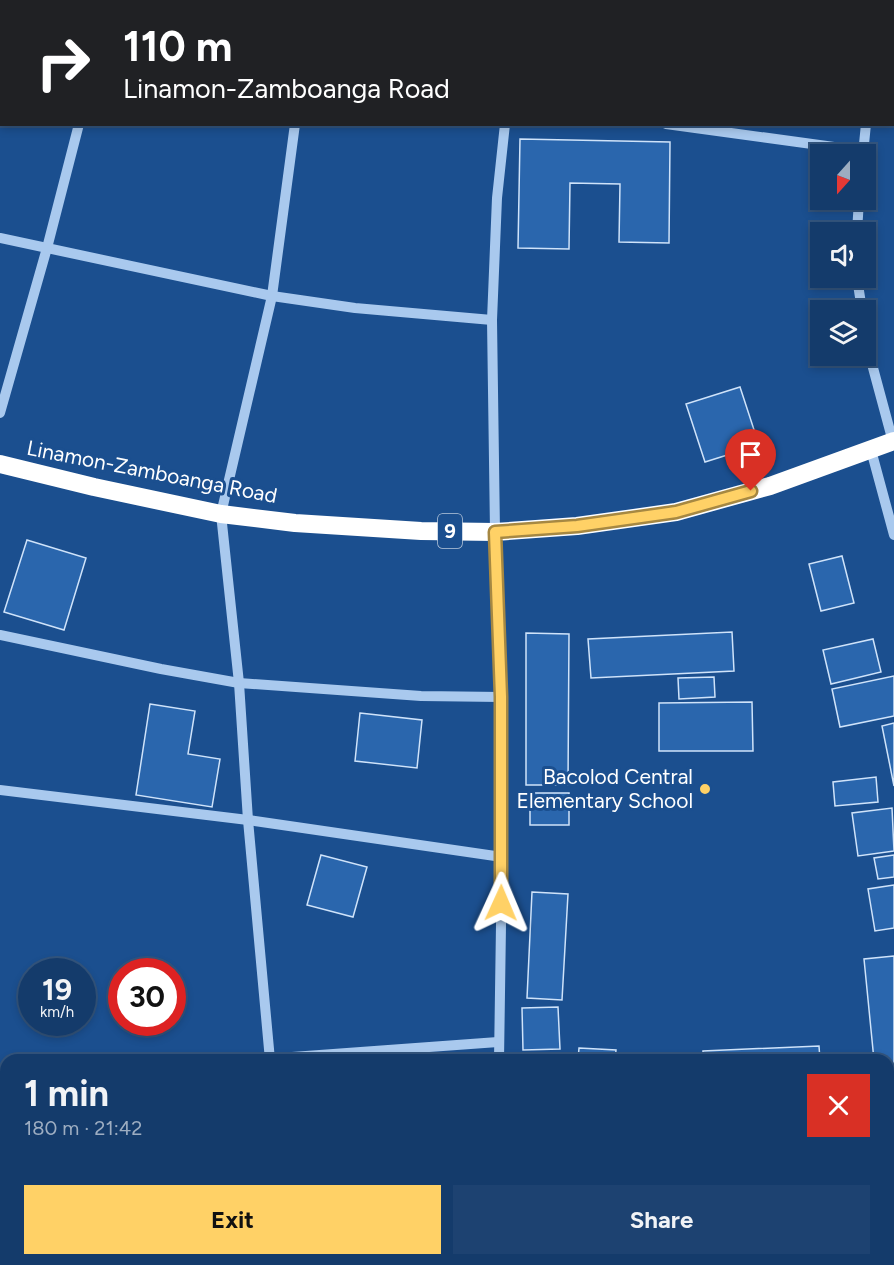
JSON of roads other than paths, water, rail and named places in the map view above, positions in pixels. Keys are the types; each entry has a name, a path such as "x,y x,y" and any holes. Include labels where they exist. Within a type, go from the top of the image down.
{"highway":[{"name":"Linamon-Zamboanga Road","path":"0,464 221,514 306,524 421,531 495,532 577,526 676,512 770,486 893,442"}],"street":[{"path":"0,413 47,248 78,126"},
{"path":"269,1054 248,820 239,683 221,514 272,296 295,126"},
{"path":"499,1054 502,857 501,697 495,532 492,320 497,198 505,126"},
{"path":"680,126 810,145"},
{"path":"864,144 866,126"},
{"path":"0,238 272,296 355,308 492,320"},
{"path":"873,366 893,442"},
{"path":"871,450 894,536"},
{"path":"0,635 239,683 420,696 501,697"},
{"path":"0,790 248,820 502,857"},
{"path":"346,1054 498,1042"}],"place":[{"name":"Bacolod Central Elementary School","path":"705,789"}]}
